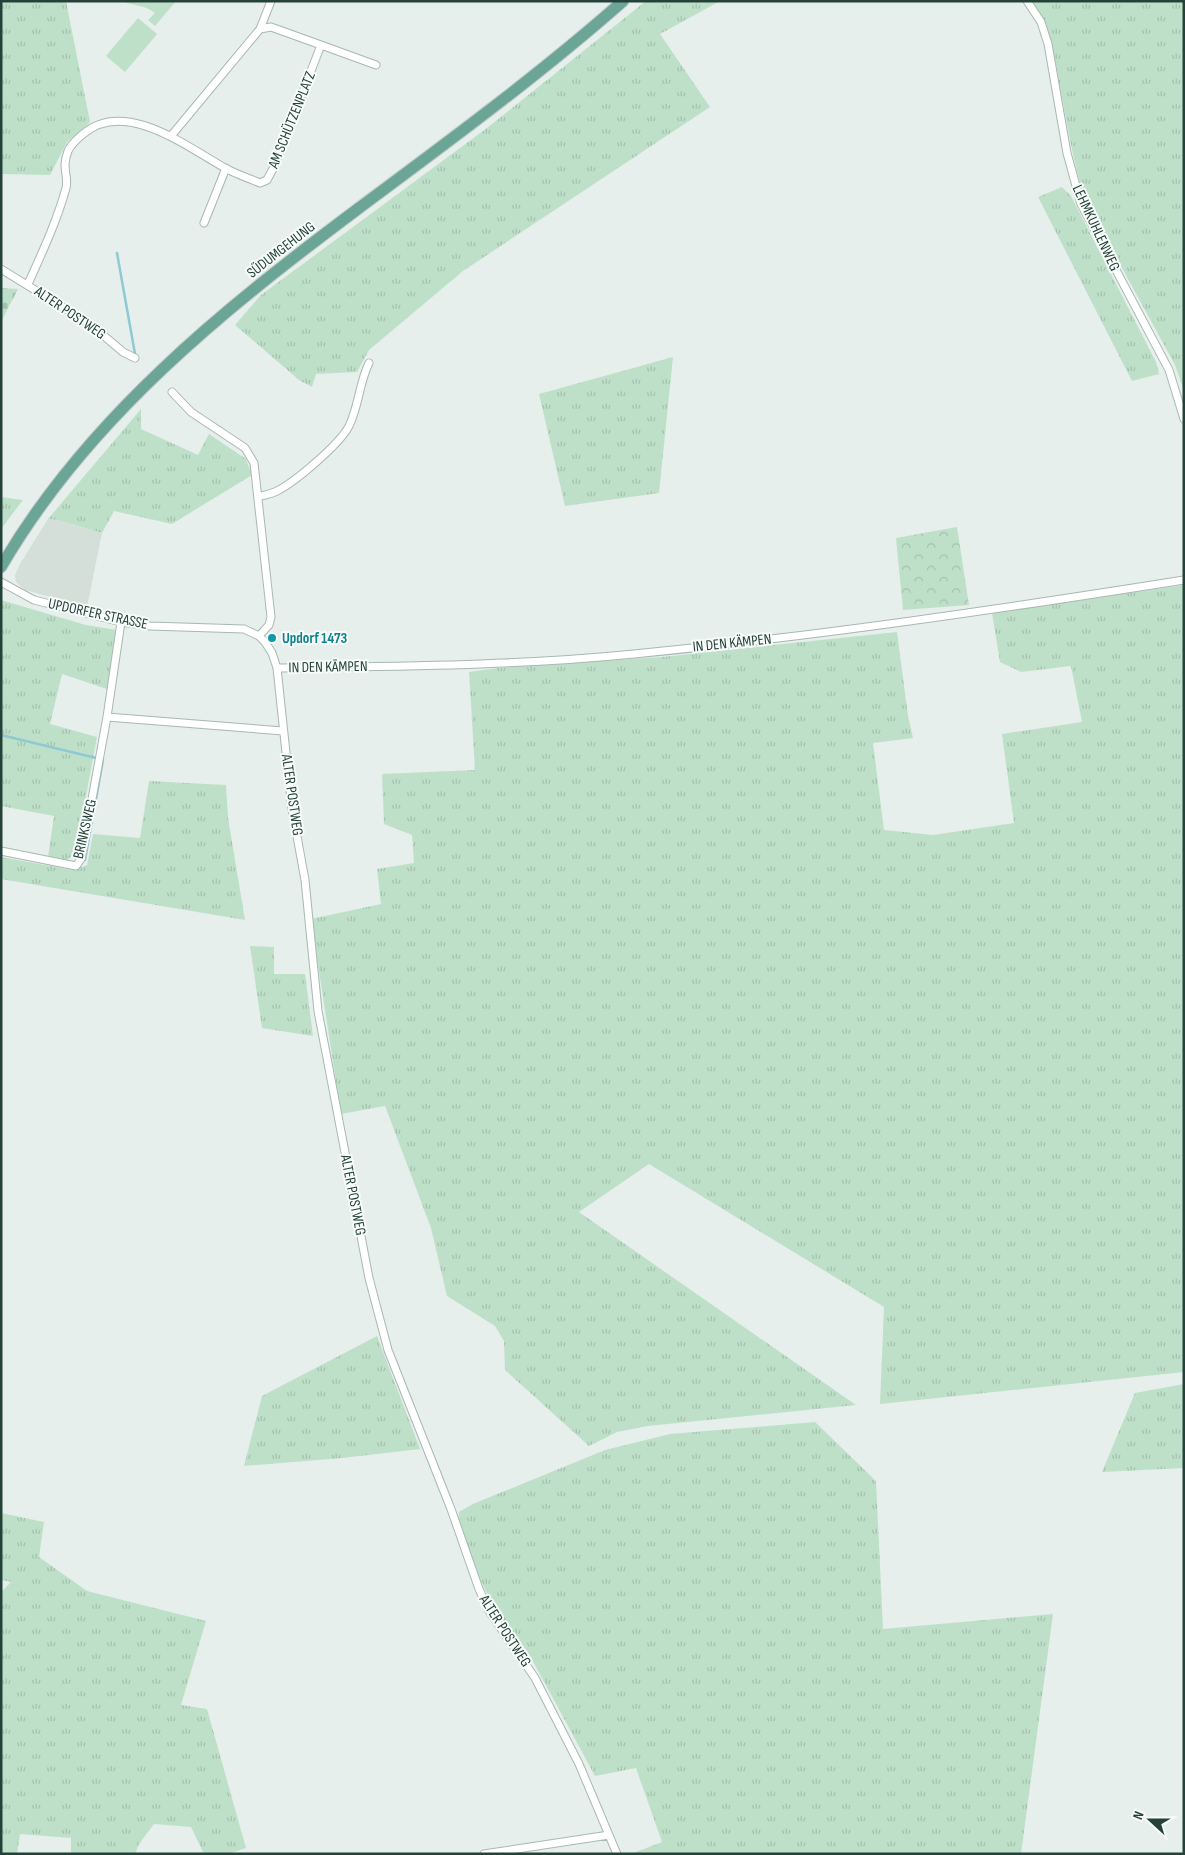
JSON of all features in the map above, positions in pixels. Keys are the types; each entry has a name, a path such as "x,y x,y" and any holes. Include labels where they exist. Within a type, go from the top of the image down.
{"main road":[{"name":"SÜDUMGEHUNG","path":"1,567 40,506 68,470 149,382 195,339 315,241 544,68 623,1"}],"street":[{"path":"171,136 260,29 271,1"},
{"name":"LEHMKUHLENWEG","path":"1027,1 1041,22 1048,44 1067,153 1081,204 1169,370 1184,419"},
{"path":"260,29 272,27 376,65"},
{"name":"AM SCHÜTZENPLATZ","path":"66,186 63,168 68,149 89,129 102,123 121,121 138,124 171,136 226,168 260,184 267,180 321,45"},
{"path":"204,223 226,168"},
{"name":"ALTER POSTWEG","path":"28,284 66,186"},
{"name":"ALTER POSTWEG","path":"1,269 90,324 123,352 135,358"},
{"path":"258,497 277,491 293,481 341,437 348,428 353,416 363,374 369,363"},
{"path":"172,392 191,412 232,439 251,455 256,470 271,617 269,625 259,636"},
{"name":"IN DEN KÄMPEN","path":"276,668 473,665 632,655 928,621 1184,580"},
{"name":"UPDORFER STRASSE","path":"1,582 34,600 121,622 150,626 234,627 259,636"},
{"name":"BRINKSWEG","path":"1,851 76,866 81,859 107,717 121,622"},
{"name":"ALTER POSTWEG","path":"259,636 272,653 276,668 292,809 306,880 318,1011 369,1278 386,1343 451,1509 479,1589 489,1611 535,1678 578,1764 617,1854"},
{"path":"107,717 283,731"},
{"path":"484,1854 609,1836"}],"shaded area":[{"path":"48,519 58,520 102,533 87,607 25,590 16,582 15,575 20,564"}],"green space":[{"path":"1,1 66,1 90,122 67,142 50,175 1,174"},
{"path":"122,1 176,1 155,26 148,20 155,13 148,8"},
{"path":"646,1 720,1 660,34 710,107 463,271 369,350 357,372 316,374 312,387 299,380 235,325 261,295 487,128"},
{"path":"1032,1 1184,1 1184,391 1175,365 1086,202 1078,175 1052,45 1039,11"},
{"path":"138,18 157,34 125,72 106,56"},
{"path":"1062,187 1071,196 1156,362 1159,374 1132,381 1038,197"},
{"path":"1,288 18,289 1,322"},
{"path":"673,357 659,493 565,506 539,394"},
{"path":"141,409 141,429 198,455 209,434 246,459 252,475 172,524 114,511 102,533 58,520 48,519"},
{"path":"1,497 23,500 1,529"},
{"path":"957,527 969,605 903,610 896,538"},
{"path":"1184,585 1184,1372 880,1404 884,1307 649,1164 579,1212 856,1405 648,1426 617,1432 589,1446 505,1370 504,1341 495,1326 447,1296 431,1228 385,1106 341,1114 311,919 381,904 377,869 414,863 412,835 384,824 382,774 475,770 469,672 498,668 662,657 897,632 908,716 913,738 873,743 884,830 933,835 1014,823 1002,734 1082,722 1071,666 1021,672 1000,662 992,613"},
{"path":"1,600 86,625 117,630 107,689 62,674 50,724 97,737 75,855 64,861 48,857 54,816 1,806"},
{"path":"149,781 226,785 228,818 245,920 1,879 1,857 73,870 87,865 93,834 140,838"},
{"path":"250,946 274,947 274,974 305,974 313,1036 262,1028"},
{"path":"377,1336 420,1449 244,1466 262,1396"},
{"path":"1184,1384 1184,1468 1102,1472 1135,1393"},
{"path":"815,1422 876,1481 883,1629 1053,1614 1021,1854 631,1854 662,1842 636,1768 595,1776 529,1654 495,1610 480,1579 459,1523 459,1512 473,1504 605,1450 670,1434"},
{"path":"1,1513 44,1522 39,1557 87,1591 206,1621 181,1705 207,1709 246,1848 228,1854 204,1854 191,1827 154,1824 139,1844 135,1854 71,1854 71,1838 20,1834 17,1854 1,1854 1,1592 11,1582 1,1580"}],"waterway":[{"path":"117,253 135,354"},
{"path":"1,735 96,758"},
{"path":"85,860 103,760"}],"place":[{"name":"Updorf 1473","path":"272,638"}]}
